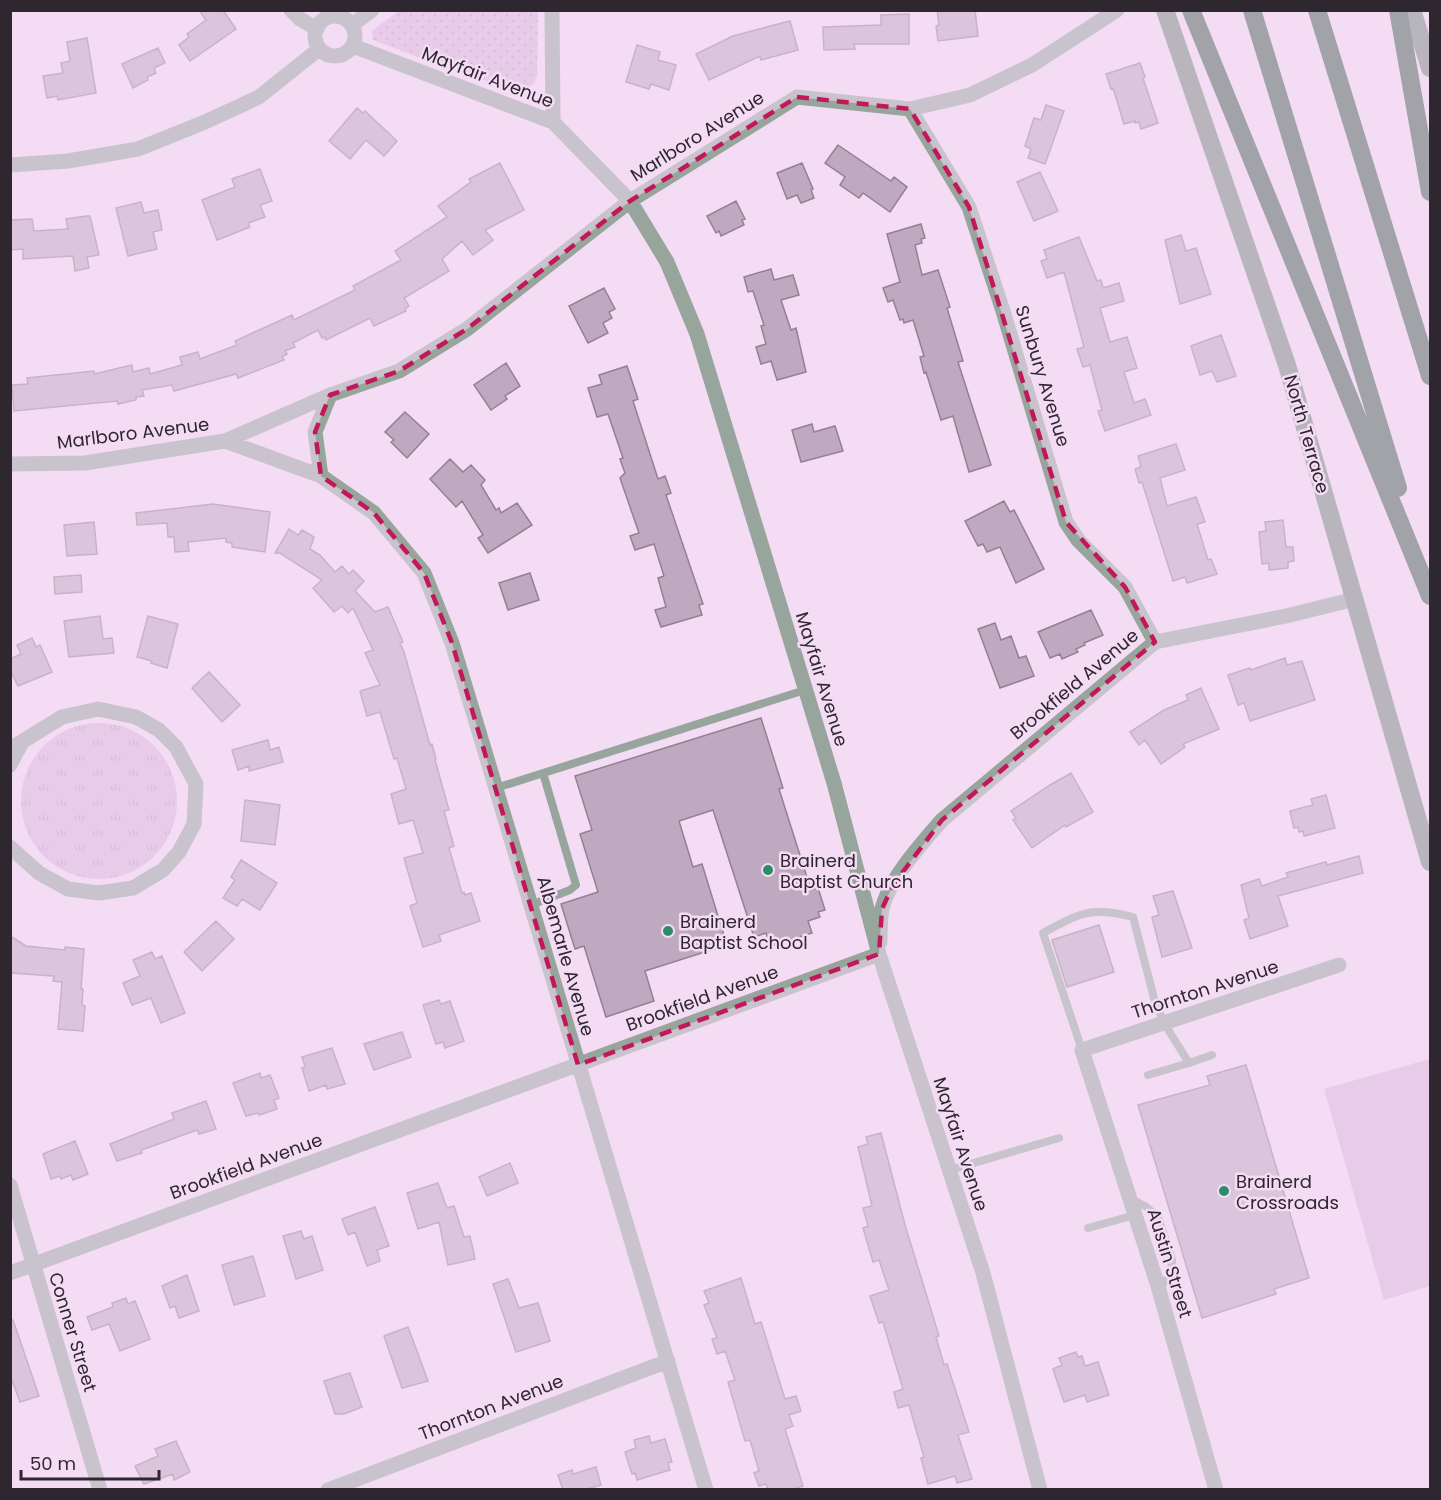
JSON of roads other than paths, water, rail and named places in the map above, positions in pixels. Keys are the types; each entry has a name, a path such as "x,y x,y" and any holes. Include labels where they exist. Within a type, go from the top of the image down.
{"highway":[{"path":"1191,10 1431,596"},
{"path":"1252,10 1431,596"},
{"path":"1317,10 1431,376"},
{"path":"1398,10 1431,192"}],"street":[{"path":"291,10 300,19 317,29"},
{"path":"352,25 372,10"},
{"path":"552,10 553,123"},
{"name":"Marlboro Avenue","path":"10,464 85,463 225,441 330,395 399,371 467,329 630,201 797,98 910,109 970,95 1032,65 1117,10"},
{"name":"North Terrace","path":"1165,10 1287,365 1431,862"},
{"path":"1412,10 1431,68"},
{"path":"333,16 344,18 352,25 356,35 353,46 347,53 337,57 327,55 319,49 315,38 317,29 323,20 333,16"},
{"name":"Mayfair Avenue","path":"353,46 553,123 630,201 667,262 697,334 834,783 879,954 983,1273 1040,1490"},
{"path":"10,165 68,161 138,149 259,97 319,49"},
{"name":"Sunbury Avenue","path":"910,109 969,207 1003,311 1066,522 1078,540 1125,587 1155,642"},
{"path":"321,476 315,432 330,395"},
{"name":"Marlboro Avenue","path":"225,441 321,476"},
{"name":"Albemarle Avenue","path":"321,476 374,513 424,573 452,643 706,1490"},
{"name":"Brookfield Avenue","path":"10,1273 879,954 882,909 893,885 915,851 942,820 1155,642 1286,616 1355,599"},
{"path":"10,765 16,745 62,717 98,709 136,717 159,730 176,747 196,784 194,824 179,852 163,870 133,888 99,893 68,889 39,873 12,852"},
{"name":"Thornton Avenue","path":"1082,1050 1339,965"},
{"name":"Austin Street","path":"1082,1050 1159,1289 1216,1490"},
{"name":"Conner Street","path":"10,1185 100,1490"},
{"name":"Thornton Avenue","path":"328,1490 668,1361"}],"lane":[{"path":"496,788 805,690"},
{"path":"531,904 570,890 576,885 543,773"},
{"path":"1082,1050 1043,933 1075,915 1091,911 1116,912 1133,917 1154,998 1164,1023 1189,1063"},
{"path":"1148,1075 1212,1055"},
{"path":"950,1170 1059,1138"},
{"path":"1131,1199 1145,1206 1158,1217 1172,1260 1171,1274 1159,1289"},
{"path":"1088,1228 1135,1215"}],"place":[{"name":"Brainerd Baptist Church","path":"768,870"},
{"name":"Brainerd Baptist School","path":"668,931"},
{"name":"Brainerd Crossroads","path":"1224,1191"}]}
